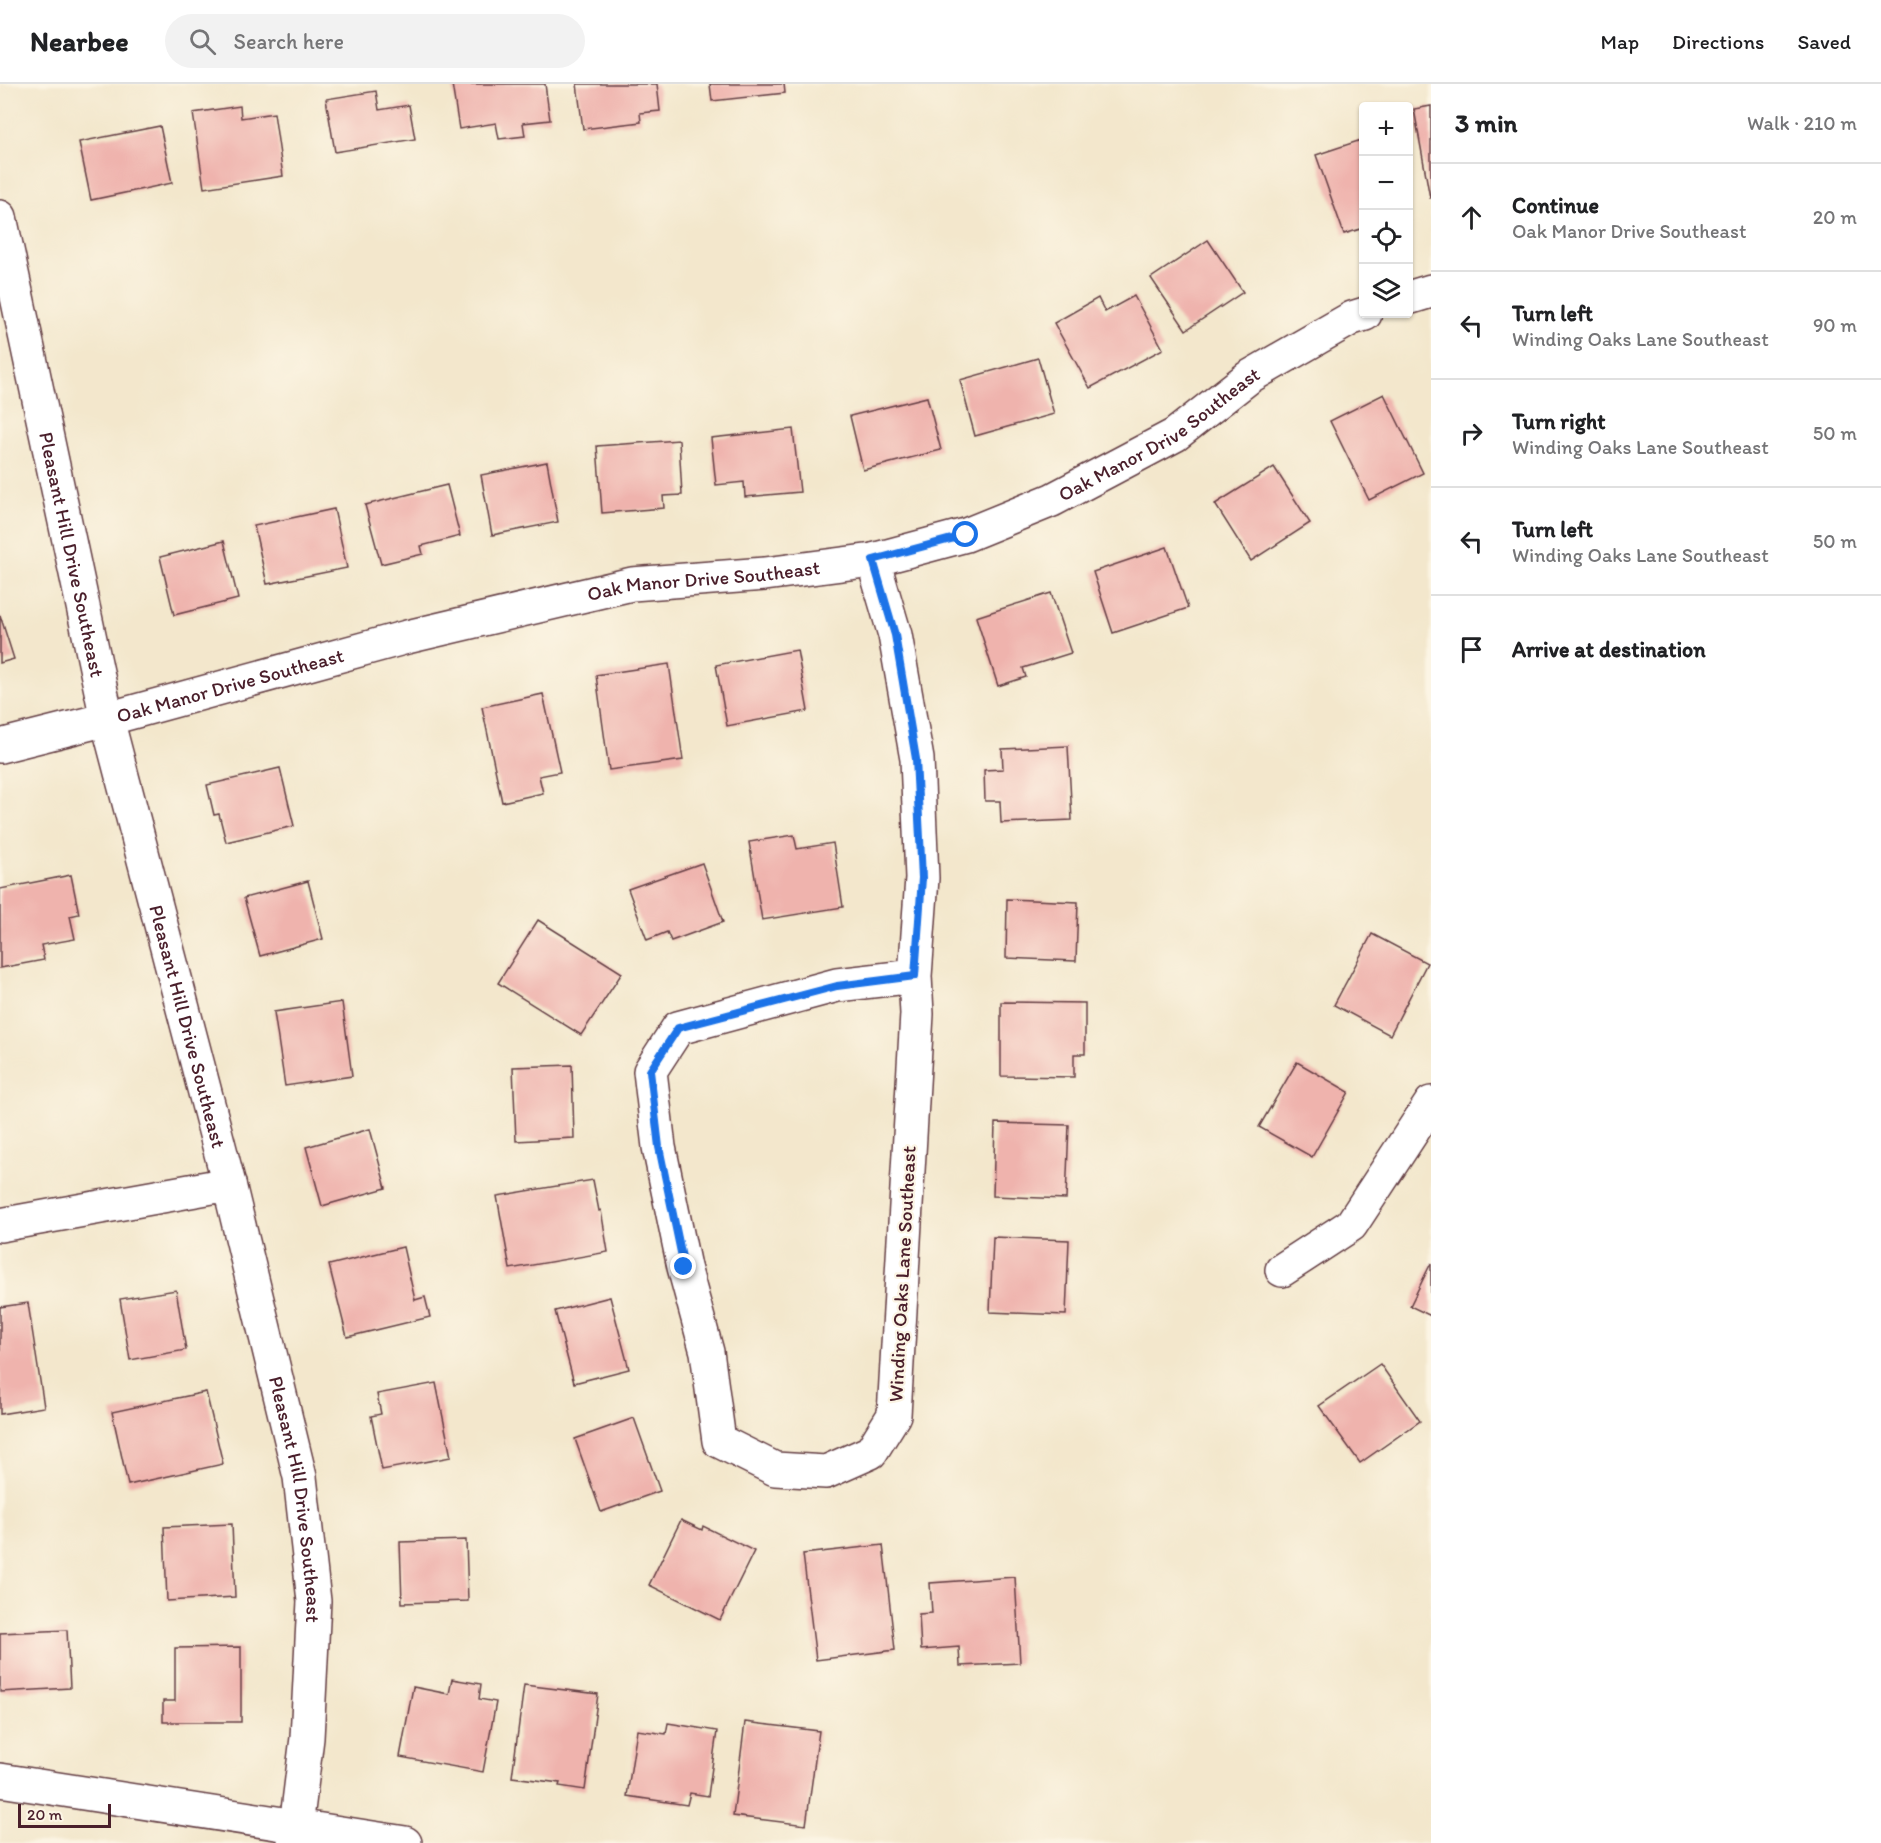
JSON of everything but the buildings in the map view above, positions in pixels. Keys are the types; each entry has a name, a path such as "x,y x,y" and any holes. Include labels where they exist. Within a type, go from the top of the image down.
{"street":[{"name":"Pleasant Hill Drive Southeast","path":"0,217 107,719 229,1184 300,1477 314,1601 307,1738 296,1835"},
{"path":"1413,296 1431,291"},
{"name":"Oak Manor Drive Southeast","path":"0,746 407,637 632,584 765,574 873,560 966,535 1052,500 1175,435 1249,376 1359,316"},
{"name":"Winding Oaks Lane Southeast","path":"873,560 895,635 916,759 922,878 915,976 917,1014 894,1415 871,1452 826,1472 775,1469 719,1441 707,1352 684,1267 659,1147 650,1071 678,1028 837,986 915,976"},
{"path":"1282,1270 1351,1225 1431,1103"},
{"path":"0,1225 229,1184"},
{"path":"0,1779 296,1835 405,1843"}],"route":[{"path":"684,1267 659,1147 650,1071 678,1028 837,986 915,976 922,878 916,759 895,635 873,560 966,535"}]}
